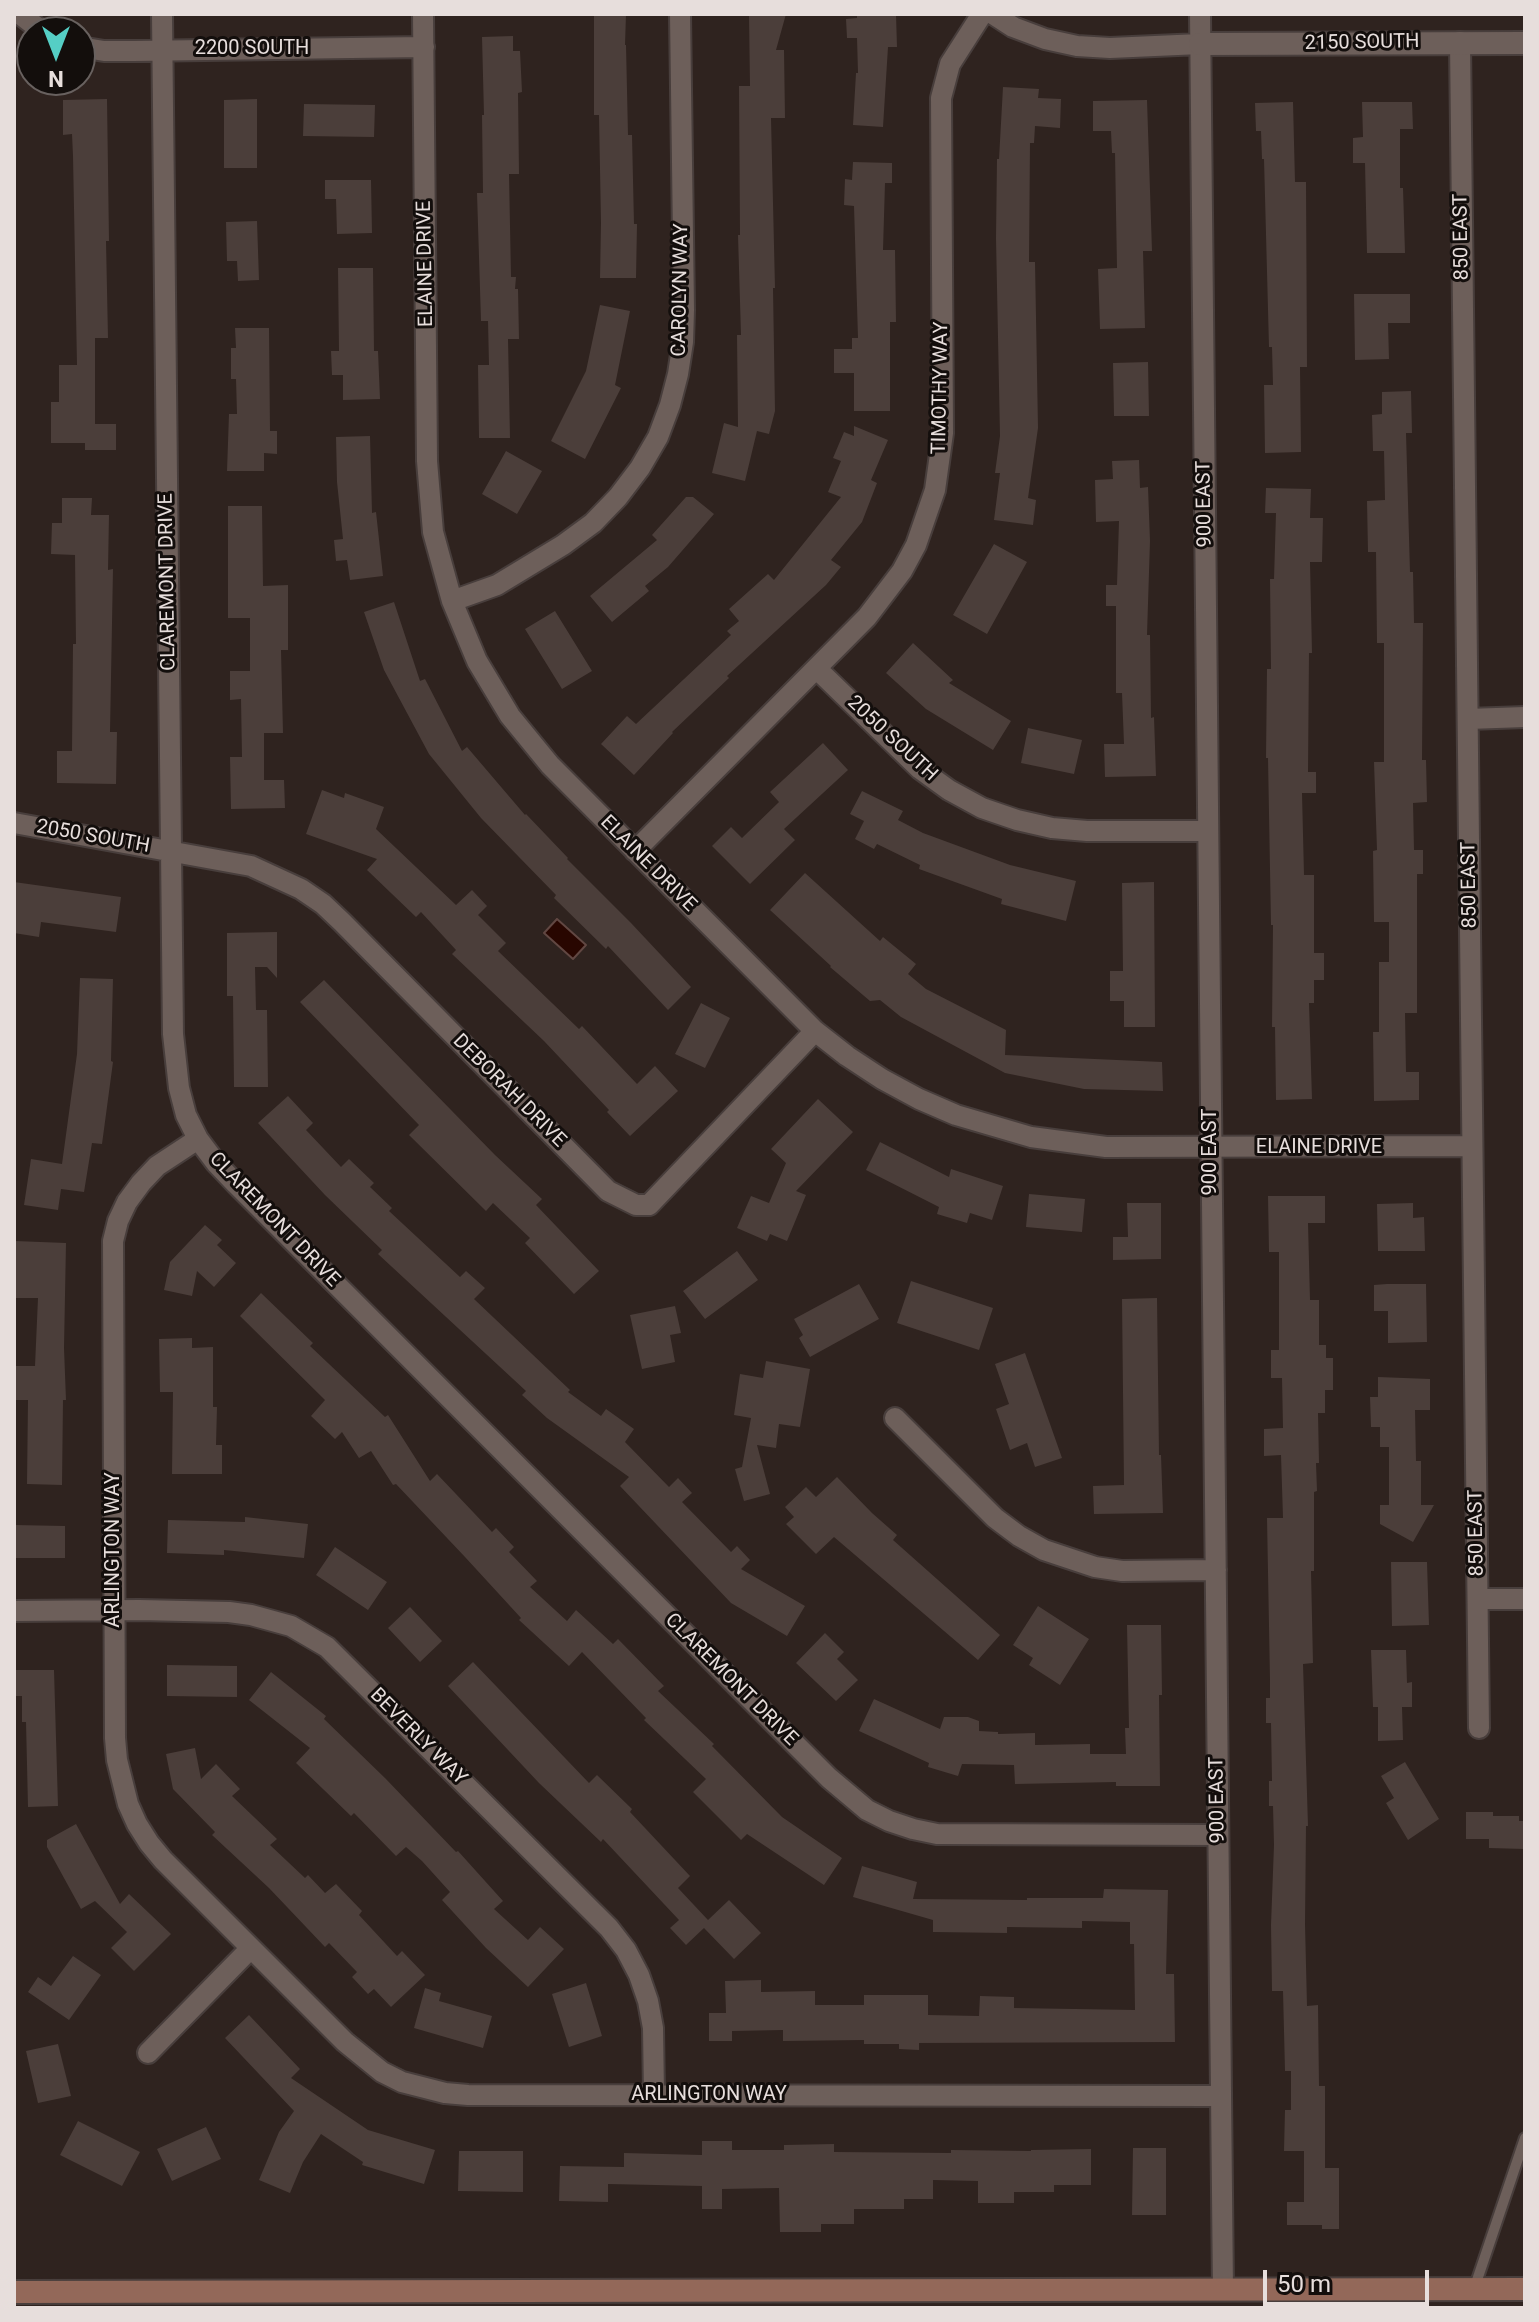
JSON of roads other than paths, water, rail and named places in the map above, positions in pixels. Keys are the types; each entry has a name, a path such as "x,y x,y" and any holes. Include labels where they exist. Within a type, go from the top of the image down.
{"main road":[{"path":"14,2292 1223,2294 1525,2289"}],"street":[{"name":"CLAREMONT DRIVE","path":"162,14 175,1061 186,1115 198,1139 236,1184 838,1786 867,1810 901,1825 937,1834 1218,1835"},
{"name":"ELAINE DRIVE","path":"423,14 429,497 433,532 452,601 477,661 510,716 550,765 815,1031 847,1056 894,1085 956,1115 1044,1140 1106,1147 1472,1146"},
{"name":"CAROLYN WAY","path":"452,601 497,585 593,523 640,468 658,437 678,374 683,342 680,14"},
{"name":"TIMOTHY WAY","path":"635,851 867,617 902,571 916,545 935,490 943,433 941,98 950,64 982,14"},
{"path":"993,14 1013,27 1077,46 1110,48 1200,44"},
{"name":"900 EAST","path":"1200,14 1223,2294"},
{"name":"850 EAST","path":"1460,42 1479,1728"},
{"name":"2150 SOUTH","path":"1200,44 1525,43"},
{"name":"2200 SOUTH","path":"96,50 424,47"},
{"name":"2050 SOUTH","path":"817,669 920,769 982,808 1052,828 1208,831"},
{"path":"1468,719 1525,717"},
{"name":"2050 SOUTH","path":"14,823 171,851"},
{"name":"DEBORAH DRIVE","path":"171,851 251,866 301,889 323,904 608,1191 636,1205 649,1205 815,1031"},
{"name":"ARLINGTON WAY","path":"198,1139 157,1166 141,1183 127,1202 113,1241 115,1738 121,1782 137,1824 163,1860 363,2058 402,2082 445,2093 468,2095 1221,2096"},
{"path":"895,1418 995,1518 1044,1550 1095,1567 1122,1571 1216,1570"},
{"path":"1478,1599 1525,1599"},
{"name":"BEVERLY WAY","path":"14,1611 229,1612 291,1626 327,1647 609,1928 626,1950 648,2001 653,2028 654,2095"},
{"path":"148,2053 251,1948"}],"lane":[{"path":"1474,2289 1525,2138"}]}
